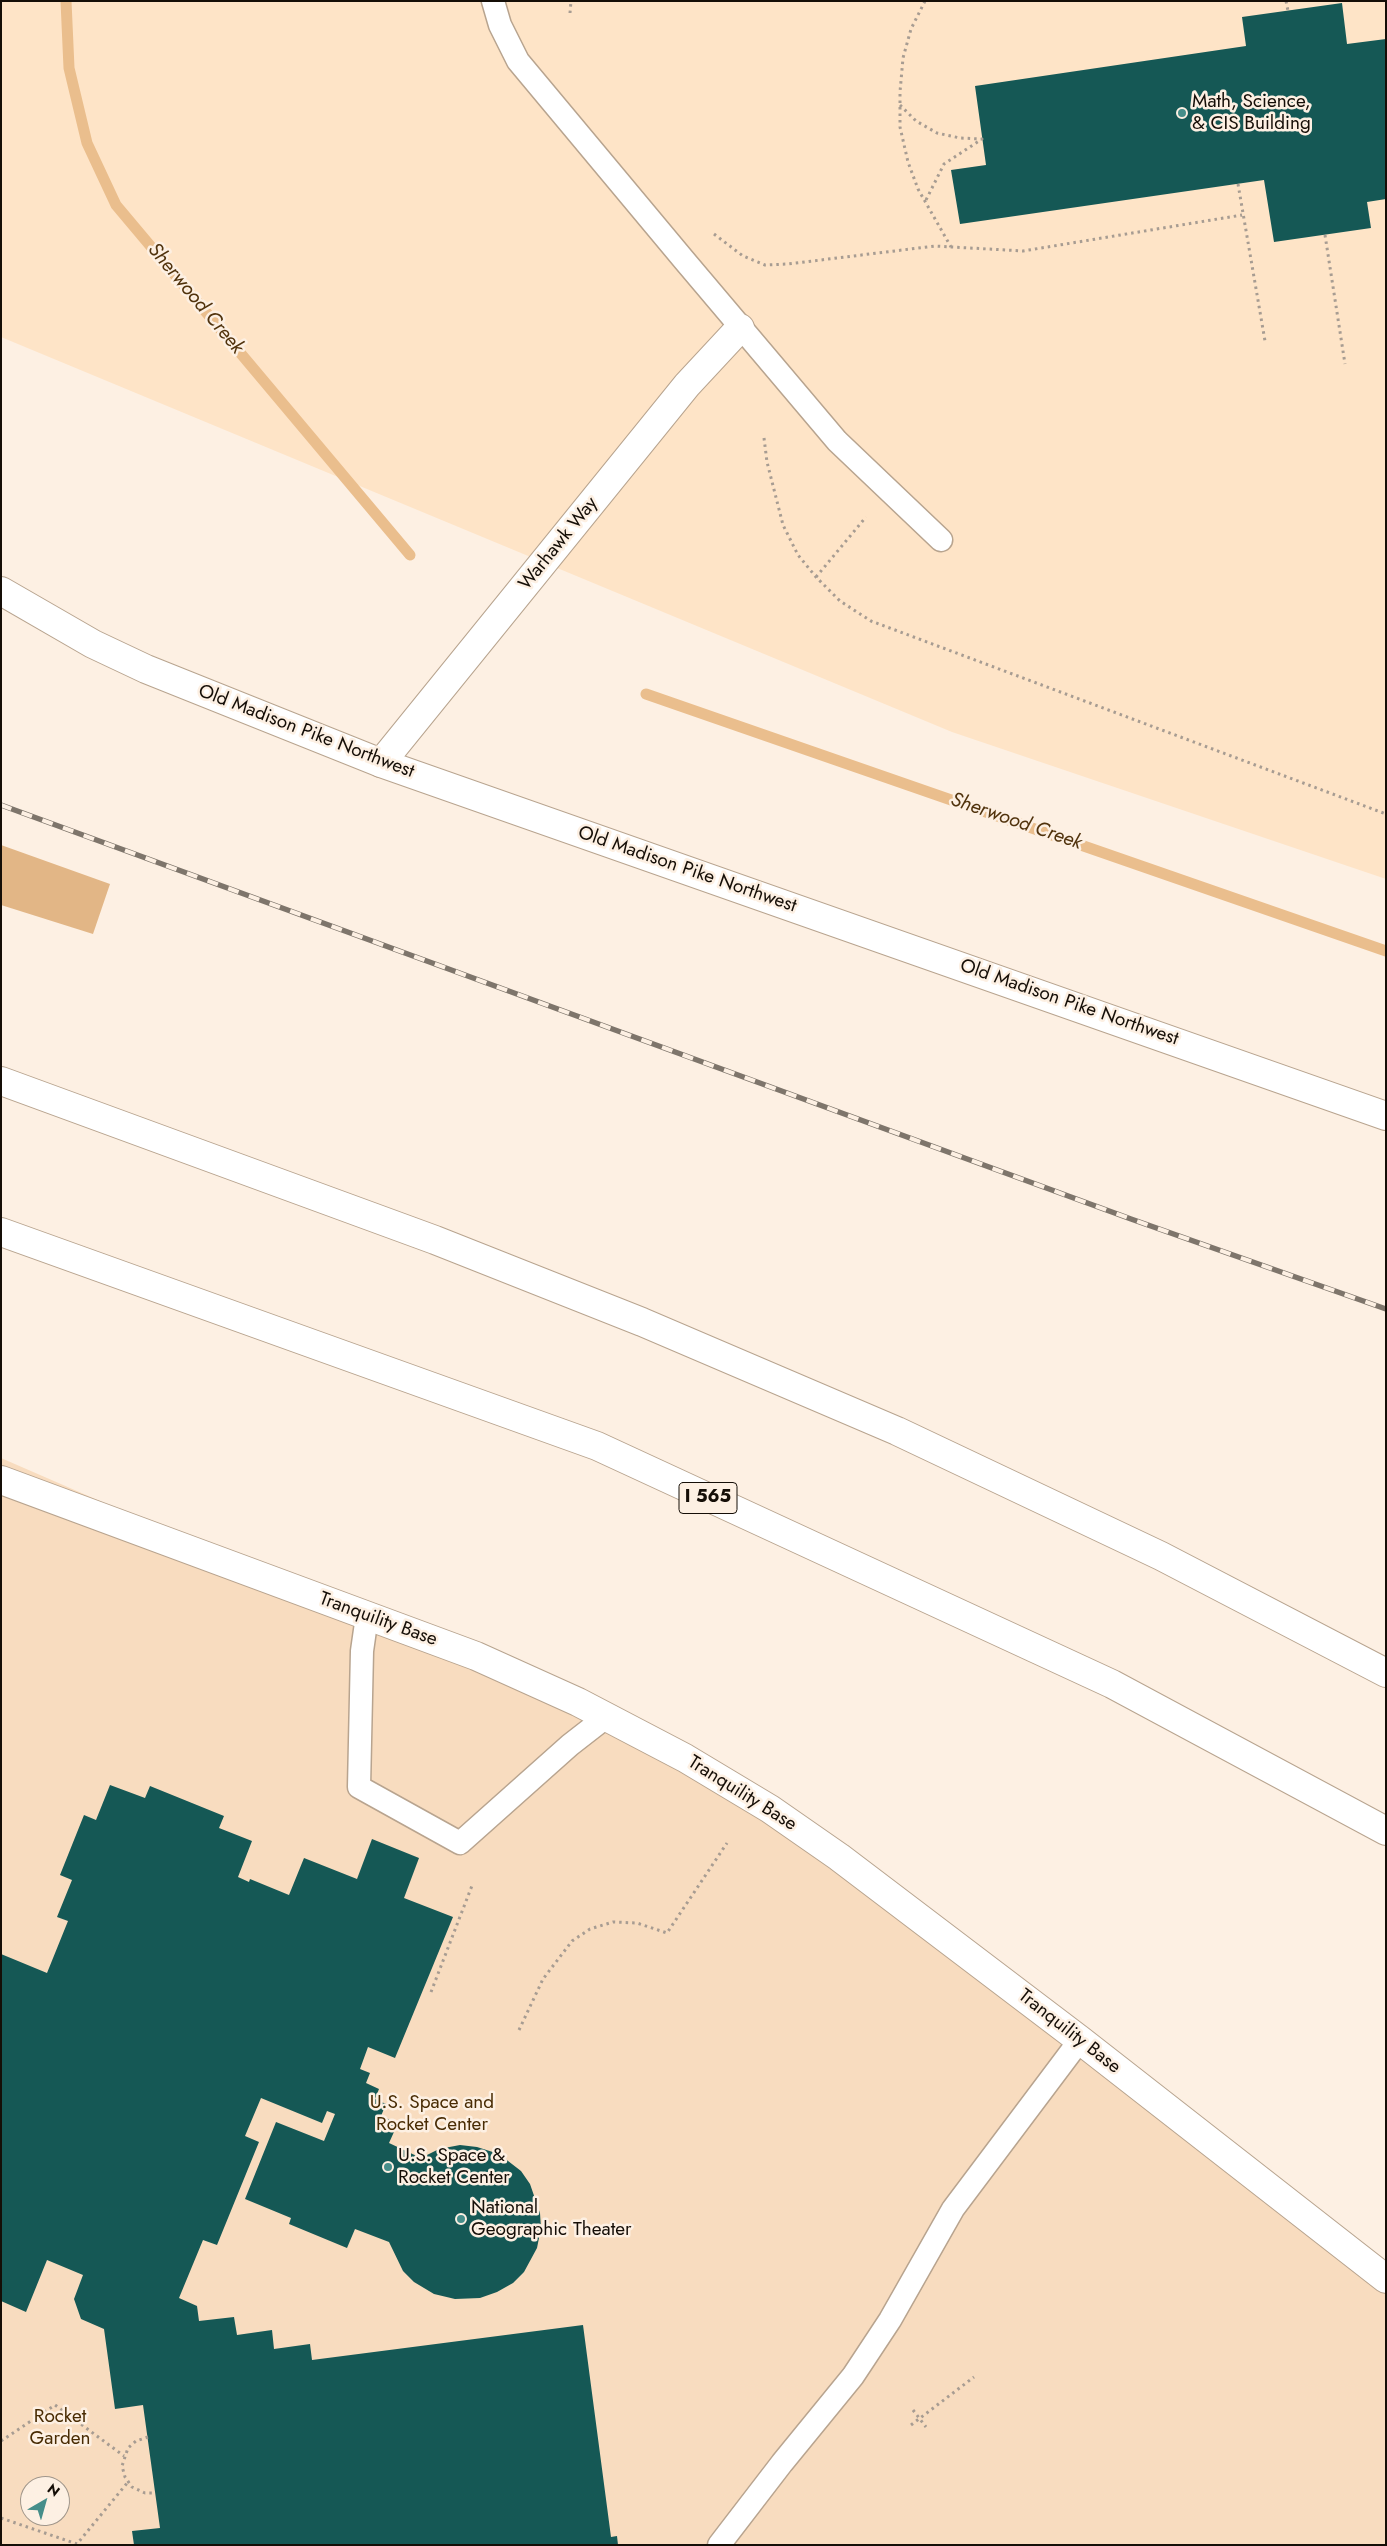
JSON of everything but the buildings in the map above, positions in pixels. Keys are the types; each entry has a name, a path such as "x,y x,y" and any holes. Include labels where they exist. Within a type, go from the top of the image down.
{"main road":[{"name":"Warhawk Way","path":"381,763 687,385 740,328"},
{"name":"Old Madison Pike Northwest","path":"1,591 93,644 146,669 381,763 1386,1116"},
{"path":"1,1081 435,1240 642,1322 897,1431 1161,1556 1386,1673"},
{"name":"I 565","path":"1,1232 597,1446 1112,1684 1386,1831"},
{"name":"Tranquility Base","path":"1,1480 476,1656 606,1717 684,1758 777,1815 838,1857 1080,2040 1386,2279"}],"lane":[{"path":"493,1 500,25 518,61 740,328 838,440 941,540"},
{"path":"367,1616 362,1651 359,1787 460,1843 570,1745 606,1717"},
{"path":"719,2545 782,2463 853,2376 890,2320 953,2209 1080,2040"}],"path":[{"path":"570,13 571,1"},
{"path":"925,1 911,29 903,58 900,127 908,162 925,202 951,247"},
{"path":"1286,1 1288,11"},
{"path":"900,104 916,121 937,133 960,138 982,139 944,164 925,202"},
{"path":"1238,184 1265,341"},
{"path":"714,234 743,256 765,265 936,246 1023,251 1242,215"},
{"path":"1325,235 1345,364"},
{"path":"764,438 767,462 783,525 798,555 816,577 840,601 871,622 1386,814"},
{"path":"816,577 866,517"},
{"path":"519,2030 543,1979 572,1941 590,1929 613,1922 637,1923 667,1933 726,1843"},
{"path":"431,1992 473,1882"},
{"path":"911,2425 974,2377"},
{"path":"1,2441 55,2405 124,2456"},
{"path":"913,2410 926,2427"},
{"path":"148,2437 136,2441 124,2456 124,2472 128,2482 144,2493 155,2493"},
{"path":"1,2518 77,2544 128,2482"}],"shaded area":[{"path":"1,1 1386,1 1386,879 952,732 1,337"},
{"path":"1,845 110,884 93,934 1,905"}],"green space":[{"name":"U.S. Space and Rocket Center","path":"1,1458 654,1742 1386,2268 1386,2545 1,2545"}],"waterway":[{"name":"Sherwood Creek","path":"66,1 69,68 87,143 116,205 410,555"},
{"name":"Sherwood Creek","path":"646,694 1386,951"}],"railway":[{"path":"1,805 1131,1219 1386,1309"}],"place":[{"name":"Math, Science, & CIS Building","path":"1182,113"},
{"name":"U.S. Space & Rocket Center","path":"388,2167"},
{"name":"National Geographic Theater","path":"461,2219"}],"park label":[{"name":"Rocket Garden","path":"60,2428"}]}
